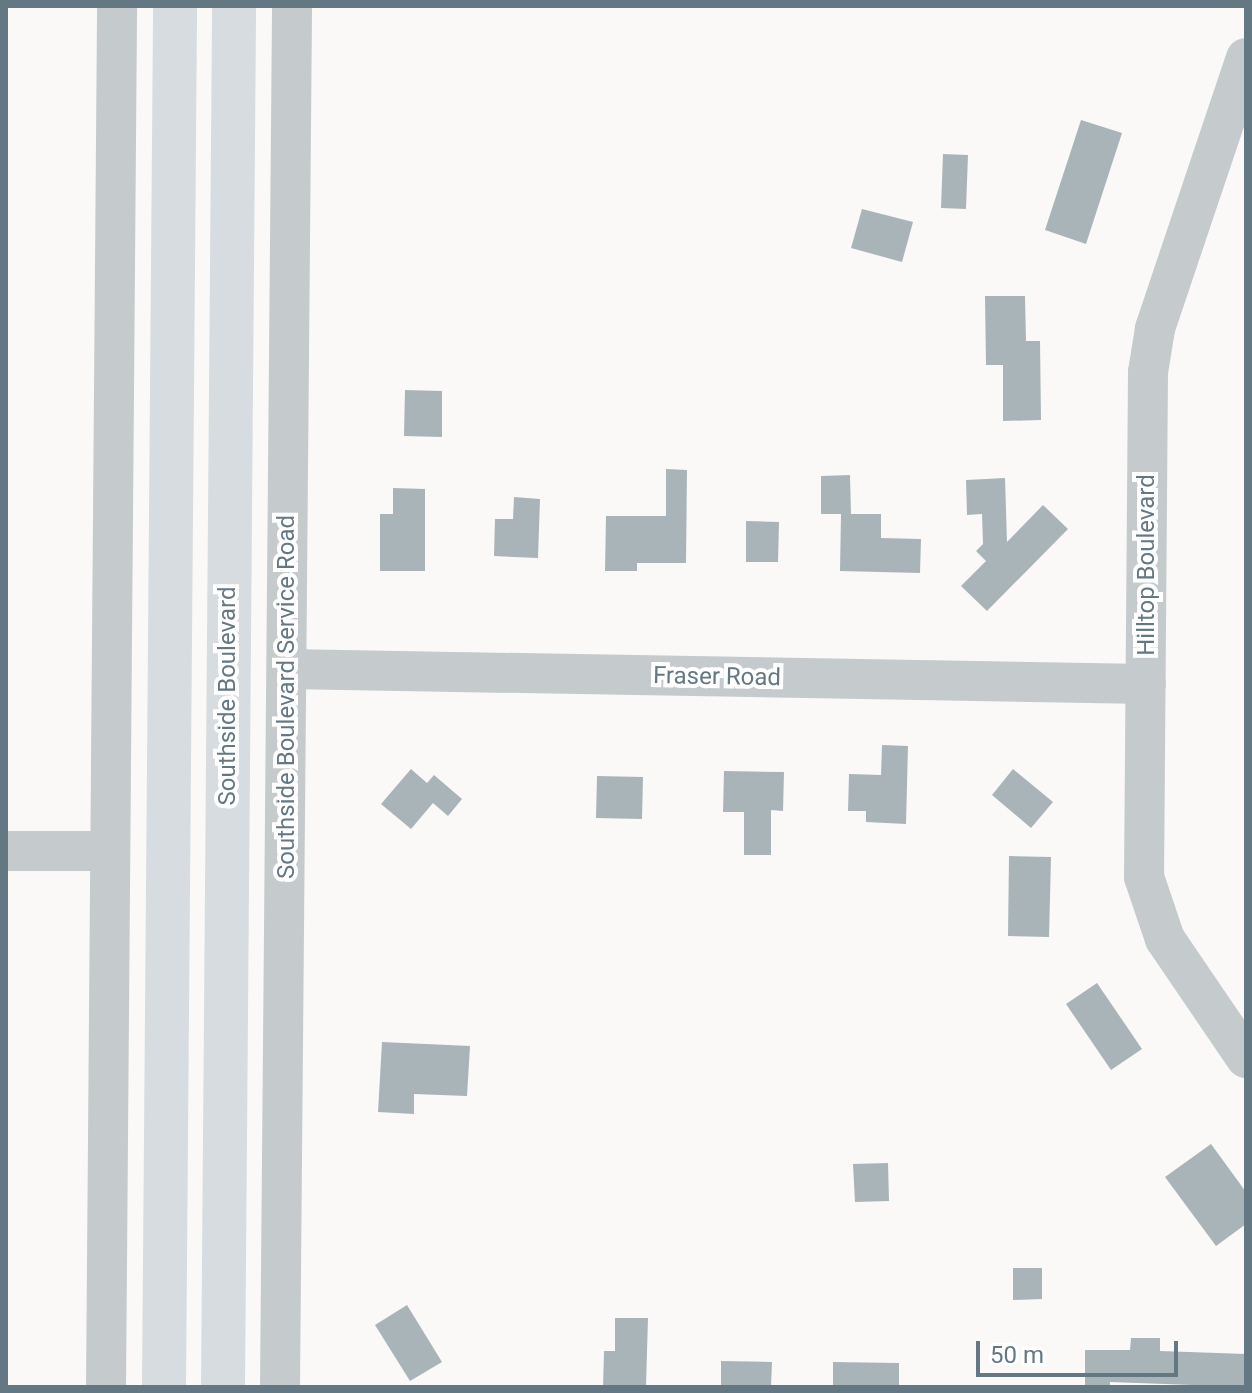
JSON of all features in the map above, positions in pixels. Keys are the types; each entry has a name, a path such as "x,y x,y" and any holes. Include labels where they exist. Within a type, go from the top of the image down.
{"highway":[{"path":"164,1387 175,6"},
{"name":"Southside Boulevard","path":"223,1387 234,6"}],"street":[{"path":"106,1387 117,6"},
{"name":"Southside Boulevard Service Road","path":"280,1387 292,6"},
{"name":"Hilltop Boulevard","path":"1246,58 1155,329 1148,372 1144,877 1149,905 1165,939 1246,1058"},
{"name":"Fraser Road","path":"287,669 1146,684"},
{"path":"6,851 110,851"}],"building":[{"path":"1081,120 1122,133 1086,244 1045,230"},
{"path":"943,154 968,155 966,209 941,208"},
{"path":"862,209 913,222 902,262 851,248"},
{"path":"985,296 1025,296 1026,341 1040,341 1041,420 1003,421 1003,365 986,365"},
{"path":"405,390 442,391 442,437 404,436"},
{"path":"666,469 687,470 686,563 637,563 637,571 605,571 606,516 666,516"},
{"path":"850,475 851,514 881,514 881,538 921,539 920,573 840,571 841,514 821,514 821,476"},
{"path":"1005,478 1007,542 1043,505 1068,529 987,611 961,586 986,561 976,551 983,544 982,514 967,515 966,480"},
{"path":"393,488 425,489 425,571 380,571 380,514 393,514"},
{"path":"514,497 540,499 538,558 494,556 495,519 513,519"},
{"path":"746,521 779,522 778,562 746,562"},
{"path":"882,745 908,746 906,824 866,822 866,811 848,811 849,774 881,775"},
{"path":"411,769 427,783 434,775 462,799 448,816 433,803 411,829 381,804"},
{"path":"1013,769 1053,802 1031,828 992,795"},
{"path":"724,771 784,772 783,811 771,810 771,855 744,855 744,812 723,812"},
{"path":"597,776 643,777 642,819 596,818"},
{"path":"1009,856 1051,857 1049,937 1008,936"},
{"path":"1097,983 1142,1049 1111,1070 1066,1004"},
{"path":"382,1042 470,1046 467,1096 414,1094 414,1114 378,1112"},
{"path":"1211,1144 1246,1192 1246,1224 1216,1246 1165,1177"},
{"path":"888,1163 889,1201 855,1202 853,1164"},
{"path":"1013,1268 1042,1268 1042,1299 1013,1300"},
{"path":"407,1305 442,1362 410,1381 375,1325"},
{"path":"615,1318 648,1318 646,1387 603,1387 604,1351 615,1351"},
{"path":"1131,1338 1160,1338 1160,1351 1246,1354 1246,1387 1110,1382 1110,1387 1085,1387 1085,1350 1130,1350"},
{"path":"721,1361 772,1362 771,1387 721,1387"},
{"path":"833,1362 899,1363 899,1387 833,1387"}]}
